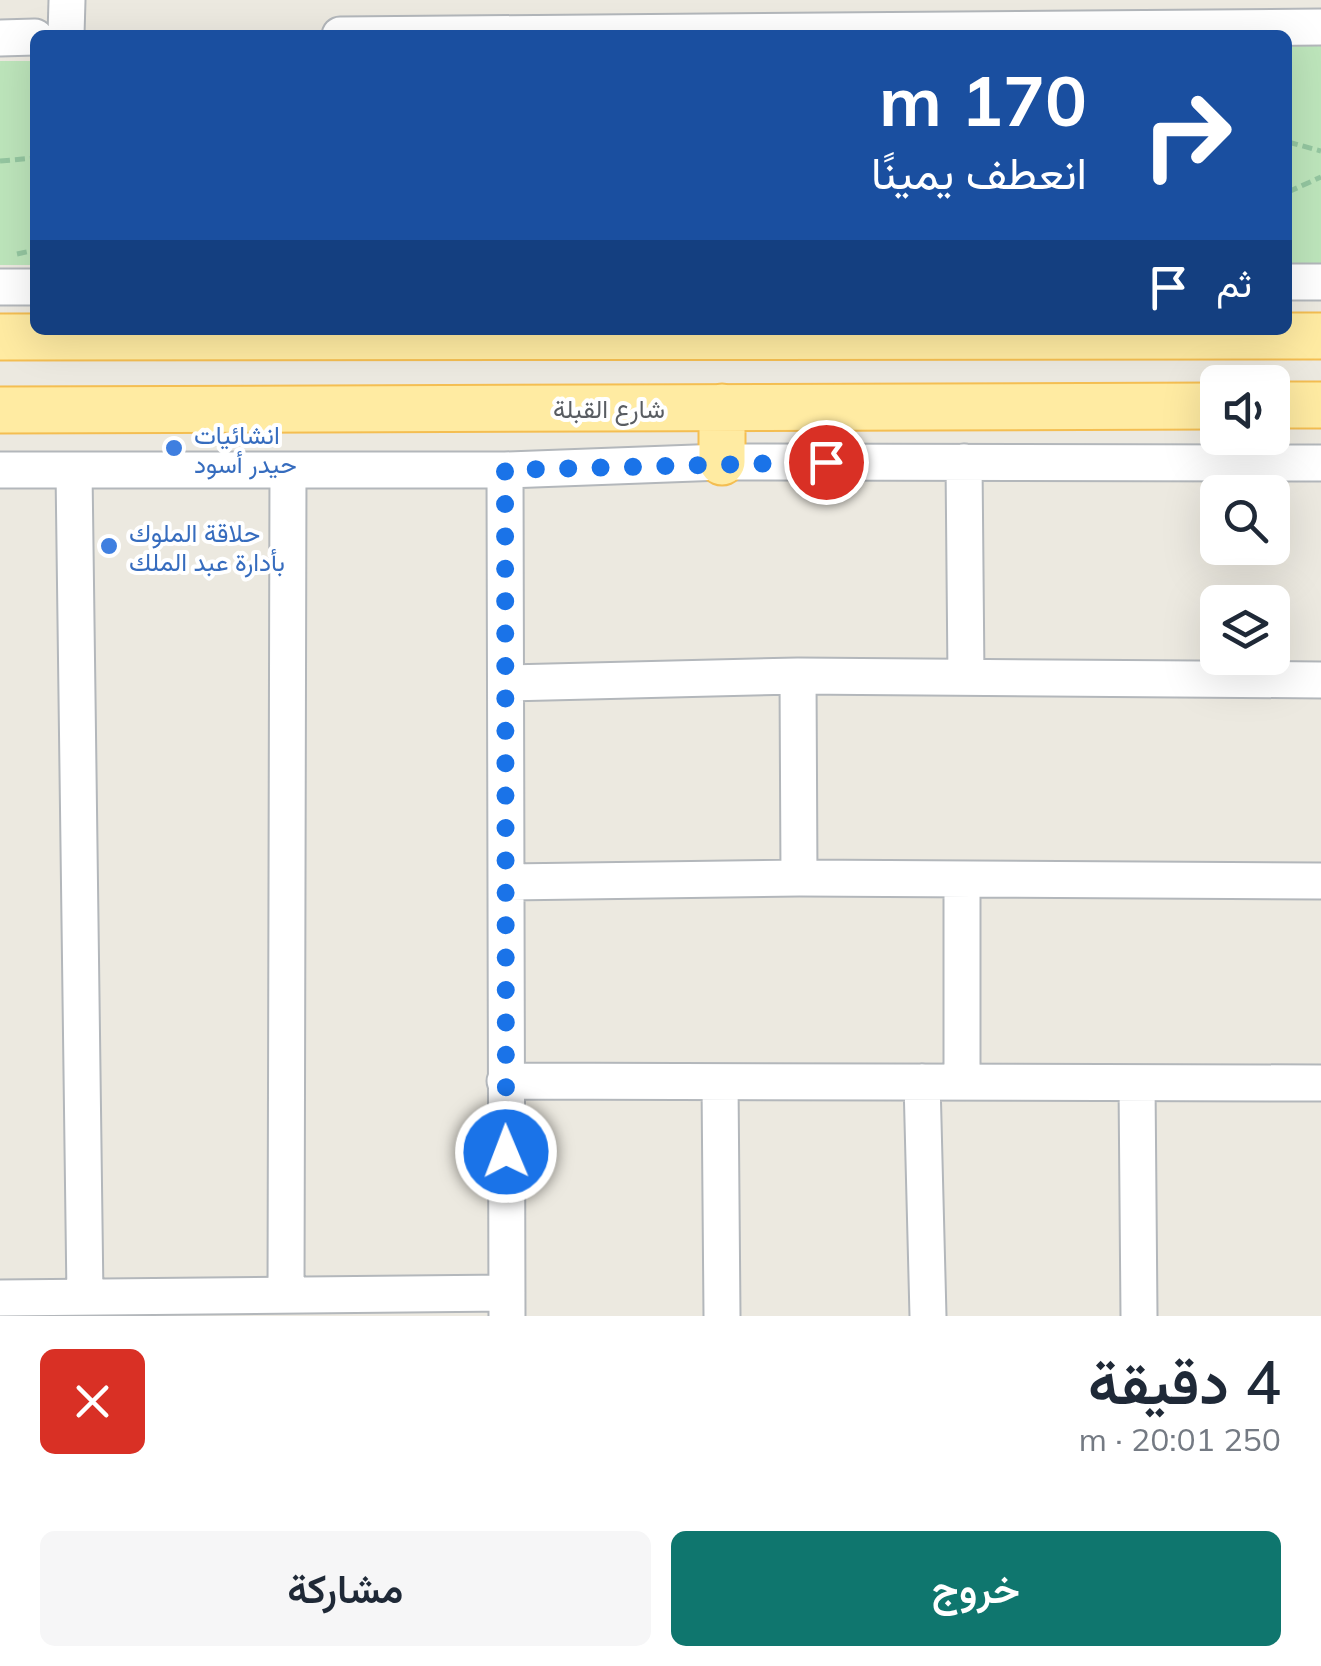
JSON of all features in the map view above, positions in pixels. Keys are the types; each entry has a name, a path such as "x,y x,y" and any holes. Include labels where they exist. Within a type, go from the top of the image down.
{"main road":[{"path":"0,337 298,335"},
{"path":"1177,335 1321,336"},
{"path":"1290,405 1321,405"},
{"name":"شارع القبلة","path":"0,410 1200,406"},
{"path":"722,408 722,462"}],"street":[{"path":"66,30 67,0"},
{"path":"445,30 739,16 1321,28"},
{"path":"0,38 30,38"},
{"path":"1292,282 1321,282"},
{"path":"0,287 30,287"},
{"path":"0,470 505,470 722,462 1321,463"},
{"path":"964,462 966,677"},
{"path":"286,1295 288,470"},
{"path":"7,1304 85,1297 286,1295 507,1304 505,470"},
{"path":"74,471 85,1297"},
{"path":"506,684 798,676 1321,680"},
{"path":"798,676 799,878"},
{"path":"506,882 799,878 1321,882"},
{"path":"962,880 962,1082"},
{"path":"505,1081 1321,1083"},
{"path":"720,1082 722,1316"},
{"path":"922,1082 928,1316"},
{"path":"1137,1083 1139,1316"}],"path":[{"path":"1292,143 1321,151"},
{"path":"0,161 30,158"},
{"path":"1292,190 1321,177"}],"green space":[{"path":"1292,46 1321,46 1321,264 1292,264"},
{"path":"0,61 30,61 30,265 0,265"}],"place":[{"name":"انشائيات حيدر أسود","path":"174,448"},
{"name":"حلاقة الملوك بأدارة عبد الملك","path":"109,546"}],"route":[{"path":"506,1152 505,470 826,462"}]}
